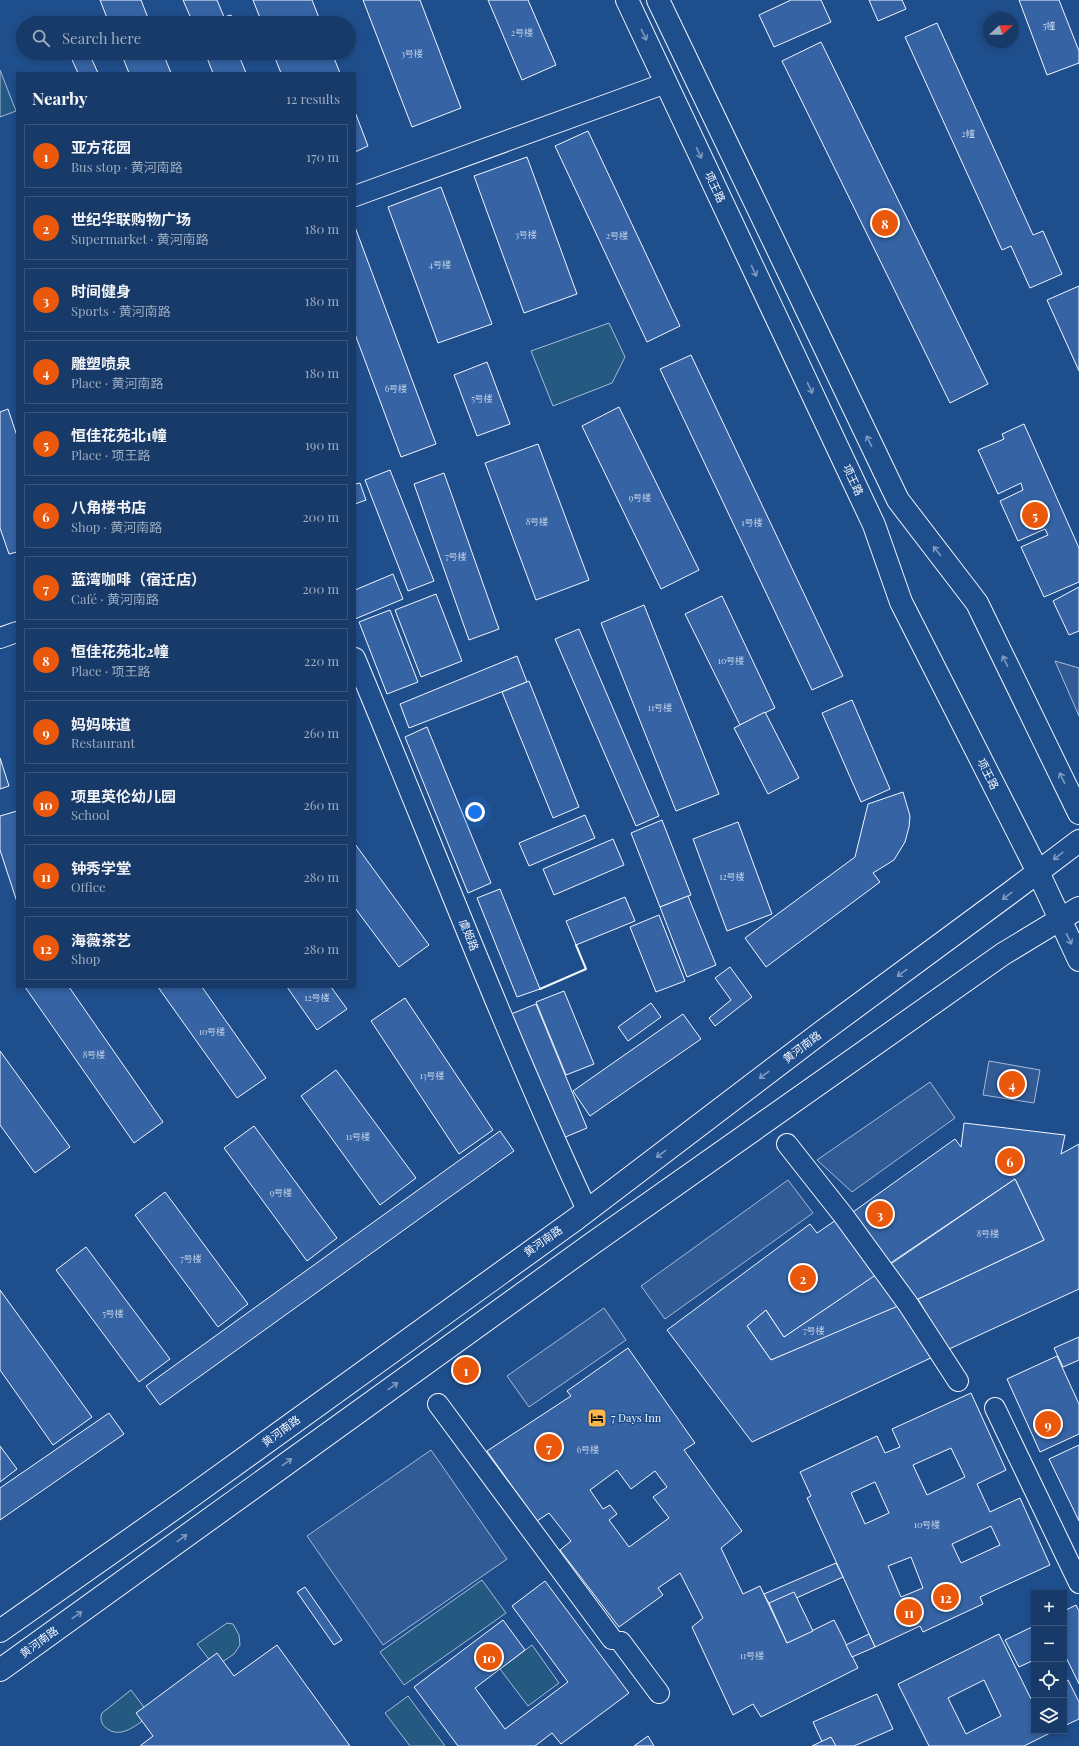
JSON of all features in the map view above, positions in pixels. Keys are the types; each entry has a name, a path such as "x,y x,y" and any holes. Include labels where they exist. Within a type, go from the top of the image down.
{"main road":[{"name":"项王路","path":"627,0 874,525 901,602 1038,872 1079,960"},
{"path":"658,0 898,500 977,603 1079,813"},
{"name":"黄河南路","path":"0,1631 189,1498 587,1210 823,1031 1079,840"},
{"name":"黄河南路","path":"0,1670 593,1243 1003,954 1079,908"}],"street":[{"path":"356,196 666,83"},
{"path":"0,638 16,632"},
{"name":"虞姬路","path":"356,660 506,1026 561,1156 587,1210"},
{"path":"787,1144 843,1215 904,1298 958,1381"},
{"path":"438,1404 616,1640 659,1693"},
{"path":"995,1408 1079,1582"}],"shaded area":[{"path":"0,70 16,111 0,117"},
{"path":"609,323 625,357 612,383 553,406 531,351"},
{"path":"1055,661 1079,668 1079,716"},
{"path":"989,1061 1040,1070 1034,1103 983,1095"},
{"path":"930,1082 955,1118 852,1192 817,1160"},
{"path":"788,1180 813,1213 665,1319 641,1286"},
{"path":"604,1308 626,1340 529,1407 507,1376"},
{"path":"431,1450 507,1559 383,1645 307,1536"},
{"path":"482,1580 506,1613 404,1685 380,1652"},
{"path":"227,1623 233,1624 239,1635 240,1645 234,1654 215,1667 197,1644"},
{"path":"532,1645 559,1683 528,1706 500,1669"},
{"path":"131,1690 150,1715 129,1730 123,1732 111,1731 103,1724 101,1719 102,1713"},
{"path":"408,1696 445,1746 410,1746 385,1713"}],"building":[{"path":"100,0 141,0 147,16 106,16"},
{"path":"183,0 217,0 224,16 190,16"},
{"path":"253,0 312,0 318,16 259,16"},
{"path":"363,0 420,0 461,108 412,127"},
{"path":"488,0 528,0 556,65 522,80"},
{"path":"791,0 821,0 831,22 774,47 759,15"},
{"path":"869,0 902,0 906,9 878,21"},
{"path":"1019,0 1059,0 1079,51 1079,63 1047,75"},
{"path":"937,23 1033,235 1043,231 1062,274 1030,288 1011,246 1002,250 905,37"},
{"path":"821,42 988,384 950,403 782,61"},
{"path":"72,60 92,60 98,72 78,72"},
{"path":"124,60 166,60 171,72 129,72"},
{"path":"208,60 241,60 246,72 213,72"},
{"path":"276,60 335,60 340,72 281,72"},
{"path":"356,115 368,146 356,152"},
{"path":"588,131 680,326 647,342 555,146"},
{"path":"527,157 577,294 524,313 474,176"},
{"path":"441,187 492,324 438,343 388,207"},
{"path":"356,230 436,444 401,457 356,337"},
{"path":"1079,286 1079,371 1047,300"},
{"path":"691,355 843,676 812,690 660,369"},
{"path":"487,362 510,424 477,436 454,375"},
{"path":"619,407 699,570 661,589 582,426"},
{"path":"8,409 16,433 16,552 9,554 0,528 0,412"},
{"path":"1024,424 1079,548 1079,582 1044,597 1021,547 1048,535 1045,529 1018,541 1000,501 1023,490 1021,483 998,494 978,450 1004,439 1002,434"},
{"path":"538,444 589,580 536,600 485,463"},
{"path":"390,470 434,581 408,591 365,480"},
{"path":"444,473 499,629 469,640 414,484"},
{"path":"360,483 366,500 356,504 356,484"},
{"path":"393,574 403,599 356,619 356,590"},
{"path":"1079,587 1079,631 1069,635 1053,601"},
{"path":"436,594 462,661 421,677 395,610"},
{"path":"722,596 775,708 740,725 685,614"},
{"path":"644,605 719,794 676,811 601,623"},
{"path":"390,610 418,682 387,694 359,622"},
{"path":"579,629 659,816 636,826 555,639"},
{"path":"517,656 527,682 409,728 400,704"},
{"path":"529,681 579,807 553,818 502,692"},
{"path":"852,700 890,789 861,802 822,713"},
{"path":"765,712 799,778 768,794 734,728"},
{"path":"427,727 491,883 468,893 405,737"},
{"path":"0,758 9,786 0,789"},
{"path":"903,792 910,816 909,827 905,842 894,860 873,873 880,882 766,967 745,938 855,857 868,804"},
{"path":"16,811 16,899 0,850 0,816"},
{"path":"585,815 595,838 529,866 519,843"},
{"path":"662,820 691,895 660,907 631,833"},
{"path":"738,822 772,914 727,931 693,839"},
{"path":"613,839 624,865 554,895 543,869"},
{"path":"356,845 429,945 399,967 356,909"},
{"path":"500,889 540,989 517,997 477,898"},
{"path":"688,896 716,965 687,977 660,907"},
{"path":"625,897 635,921 576,945 566,921"},
{"path":"659,915 685,981 656,992 630,927"},
{"path":"730,967 752,997 715,1026 709,1018 731,1000 715,978"},
{"path":"26,988 70,988 163,1122 134,1143"},
{"path":"159,988 203,988 266,1078 237,1098"},
{"path":"288,988 332,988 347,1009 317,1030"},
{"path":"564,991 594,1064 566,1075 536,1002"},
{"path":"405,998 493,1130 459,1154 371,1021"},
{"path":"651,1003 661,1017 628,1041 618,1027"},
{"path":"536,1004 587,1128 563,1138 511,1014"},
{"path":"683,1014 701,1039 590,1116 573,1091"},
{"path":"0,1051 70,1147 35,1173 0,1125"},
{"path":"336,1070 416,1178 380,1205 301,1096"},
{"path":"964,1123 1065,1135 1061,1154 1079,1144 1079,1289 947,1350 918,1299 1044,1240 1015,1179 889,1264 853,1212 955,1139 961,1147"},
{"path":"254,1126 337,1238 307,1261 224,1148"},
{"path":"500,1131 514,1151 160,1405 146,1386"},
{"path":"1015,1179 1044,1240 918,1299 771,1360 747,1326 766,1310 784,1337"},
{"path":"165,1192 248,1304 218,1327 135,1215"},
{"path":"842,1216 880,1272 784,1337 766,1310 747,1326 771,1360 905,1303 937,1355 752,1442 667,1330 810,1224 817,1233"},
{"path":"86,1247 170,1359 139,1382 56,1270"},
{"path":"0,1290 92,1417 53,1445 0,1370"},
{"path":"1079,1337 1079,1360 1063,1367 1054,1348"},
{"path":"628,1348 695,1443 684,1450 742,1531 721,1548 743,1594 760,1586 787,1643 834,1620 858,1668 761,1717 753,1704 733,1715 692,1627 703,1618 680,1573 658,1588 663,1595 619,1627 560,1550 571,1541 549,1513 537,1521 487,1451 571,1396 567,1391","holes":["617,1470 631,1489 655,1471 667,1487 653,1497 669,1518 629,1547 609,1520 617,1514 610,1505 603,1509 590,1490"]},
{"path":"1057,1356 1079,1404 1079,1434 1040,1452 1007,1379"},
{"path":"971,1393 1006,1470 977,1484 990,1512 1020,1498 1050,1565 980,1597 983,1604 923,1632 920,1626 875,1647 807,1498 811,1496 800,1472 877,1436 885,1453 900,1447 892,1429","holes":["951,1448 965,1477 927,1495 913,1465","875,1482 889,1513 865,1524 851,1493","991,1526 1000,1545 961,1563 952,1544","911,1557 923,1588 901,1597 888,1566"]},
{"path":"109,1413 124,1434 0,1520 0,1488"},
{"path":"1079,1445 1079,1521 1049,1459"},
{"path":"0,1446 17,1469 0,1482"},
{"path":"836,1563 843,1577 772,1609 764,1594"},
{"path":"545,1581 629,1693 561,1744 552,1733 535,1746 458,1746 414,1687 503,1620 525,1650 475,1688 505,1729 568,1682 512,1606"},
{"path":"305,1587 342,1640 334,1645 297,1592"},
{"path":"794,1592 813,1631 787,1643 769,1603"},
{"path":"1076,1605 1079,1611 1079,1684 1067,1659 1067,1610"},
{"path":"1031,1627 1031,1661 1019,1667 1005,1640"},
{"path":"869,1634 875,1647 852,1657 846,1645"},
{"path":"999,1634 1031,1699 1031,1734 1048,1734 1024,1746 929,1746 898,1684","holes":["984,1680 1001,1716 966,1734 948,1698"]},
{"path":"277,1645 350,1746 140,1746 153,1736 136,1713 217,1653 234,1676"},
{"path":"1067,1680 1079,1702 1079,1719 1067,1725 1067,1698"},
{"path":"877,1694 893,1729 854,1746 824,1746 813,1722"},
{"path":"648,1736 654,1746 634,1746"},
{"path":"831,1737 836,1746 812,1746"}],"wall":[{"path":"540,989 586,969 576,945"}],"place":[{"name":"恒佳花苑北2幢","path":"885,223"},
{"name":"恒佳花苑北1幢","path":"1035,515"},
{"name":"雕塑喷泉","path":"1012,1084"},
{"name":"八角楼书店","path":"1010,1161"},
{"name":"时间健身","path":"880,1214"},
{"name":"世纪华联购物广场","path":"803,1278"},
{"name":"亚方花园","path":"466,1370"},
{"name":"7 Days Inn","path":"597,1418"},
{"name":"妈妈味道","path":"1048,1424"},
{"name":"蓝湾咖啡（宿迁店）","path":"549,1447"},
{"name":"海薇茶艺","path":"946,1597"},
{"name":"钟秀学堂","path":"909,1612"},
{"name":"项里英伦幼儿园","path":"489,1657"}]}
